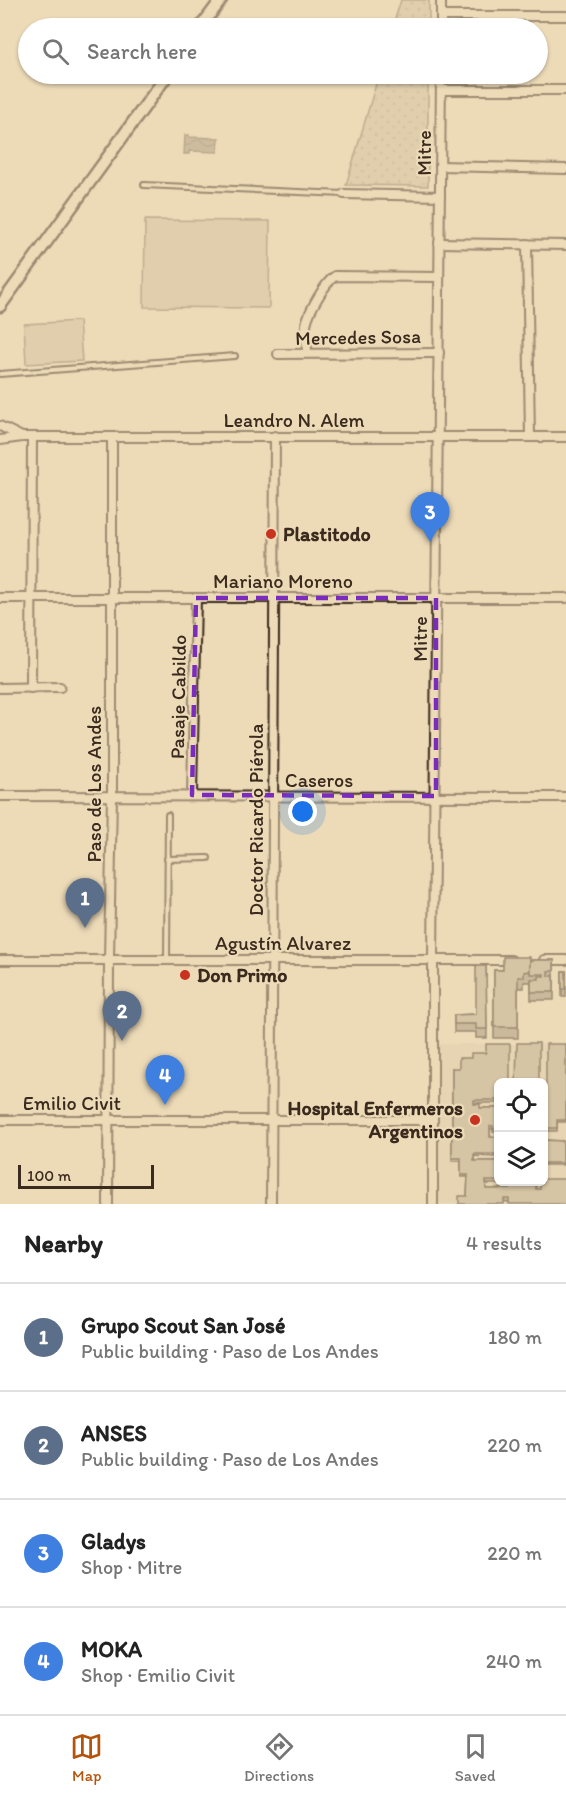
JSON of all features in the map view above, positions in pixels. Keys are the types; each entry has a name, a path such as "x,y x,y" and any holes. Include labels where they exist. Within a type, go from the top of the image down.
{"main road":[{"path":"208,18 221,0"},
{"path":"2,302 161,84"}],"street":[{"path":"441,0 441,16 566,16"},
{"name":"Mitre","path":"433,1204 441,84"},
{"path":"441,90 566,90"},
{"path":"440,166 566,169"},
{"path":"344,194 440,196"},
{"path":"439,243 566,245"},
{"path":"527,244 530,437"},
{"path":"307,353 306,326 309,315 330,280 335,276 439,277"},
{"name":"Mercedes Sosa","path":"278,354 439,353"},
{"name":"Leandro N. Alem","path":"0,426 22,437"},
{"name":"Leandro N. Alem","path":"0,440 22,437 112,436 566,437"},
{"name":"Paso de Los Andes","path":"108,1204 112,796 112,436"},
{"name":"Doctor Ricardo Piérola","path":"271,1204 275,436"},
{"path":"30,688 32,437"},
{"name":"Mariano Moreno","path":"0,598 566,598"},
{"name":"Pasaje Cabildo","path":"192,795 196,598"},
{"path":"0,688 60,687"},
{"name":"Caseros","path":"0,796 566,797"},
{"name":"Agustín Alvarez","path":"0,960 522,960"},
{"path":"533,960 566,960"},
{"name":"Emilio Civit","path":"0,1120 433,1120"}],"lane":[{"path":"144,185 344,194"},
{"path":"0,374 235,356"},
{"path":"167,959 168,815"},
{"path":"167,859 208,858"}],"highlighted area":[{"path":"196,598 436,598 436,796 192,795"}],"shaded area":[{"path":"401,0 429,0 429,18 395,18"},
{"path":"376,84 428,84 428,186 346,185"},
{"path":"145,220 270,221 269,308 144,307"},
{"path":"79,321 82,361 26,364 24,324"},
{"path":"439,1044 566,1044 566,1204 439,1204"}],"water":[{"path":"185,135 219,138 218,152 189,151 189,154 184,154"}],"building":[{"path":"503,957 530,957 530,971 524,972 524,977 518,977 518,1027 494,1027 494,970 503,970"},
{"path":"530,960 554,960 554,971 548,971 548,976 554,976 554,992 531,992 531,979 539,979 539,976 544,976 544,974 530,974"},
{"path":"476,966 486,966 487,1029 476,1029 476,1024 454,1024 454,1015 476,1014"},
{"path":"562,971 566,971 566,989 562,989"},
{"name":"Hospital Enfermeros Argentinos","path":"517,1043 539,1043 539,1078 516,1078"},
{"name":"Hospital Enfermeros Argentinos","path":"486,1044 510,1044 510,1078 494,1078 494,1100 474,1100 474,1104 480,1104 480,1108 494,1108 494,1129 490,1126 490,1137 494,1137 494,1154 474,1154 474,1161 494,1161 494,1181 486,1181 486,1189 536,1186 536,1189 540,1189 540,1186 548,1186 548,1179 566,1179 566,1204 509,1204 509,1199 504,1199 504,1204 459,1204 459,1196 467,1196 468,1175 461,1175 461,1158 452,1158 452,1068 459,1068 459,1058 471,1058 471,1053 486,1053"},
{"path":"546,1044 566,1044 566,1120 557,1120 557,1128 548,1128 548,1078 546,1078"},
{"path":"548,1140 563,1141 563,1163 548,1163"}],"place":[{"name":"Plastitodo","path":"271,534"},
{"name":"Gladys","path":"430,542"},
{"name":"Grupo Scout San José","path":"85,928"},
{"name":"Don Primo","path":"185,975"},
{"name":"ANSES","path":"122,1041"},
{"name":"MOKA","path":"165,1105"},
{"name":"Hospital Enfermeros Argentinos","path":"475,1120"}]}
